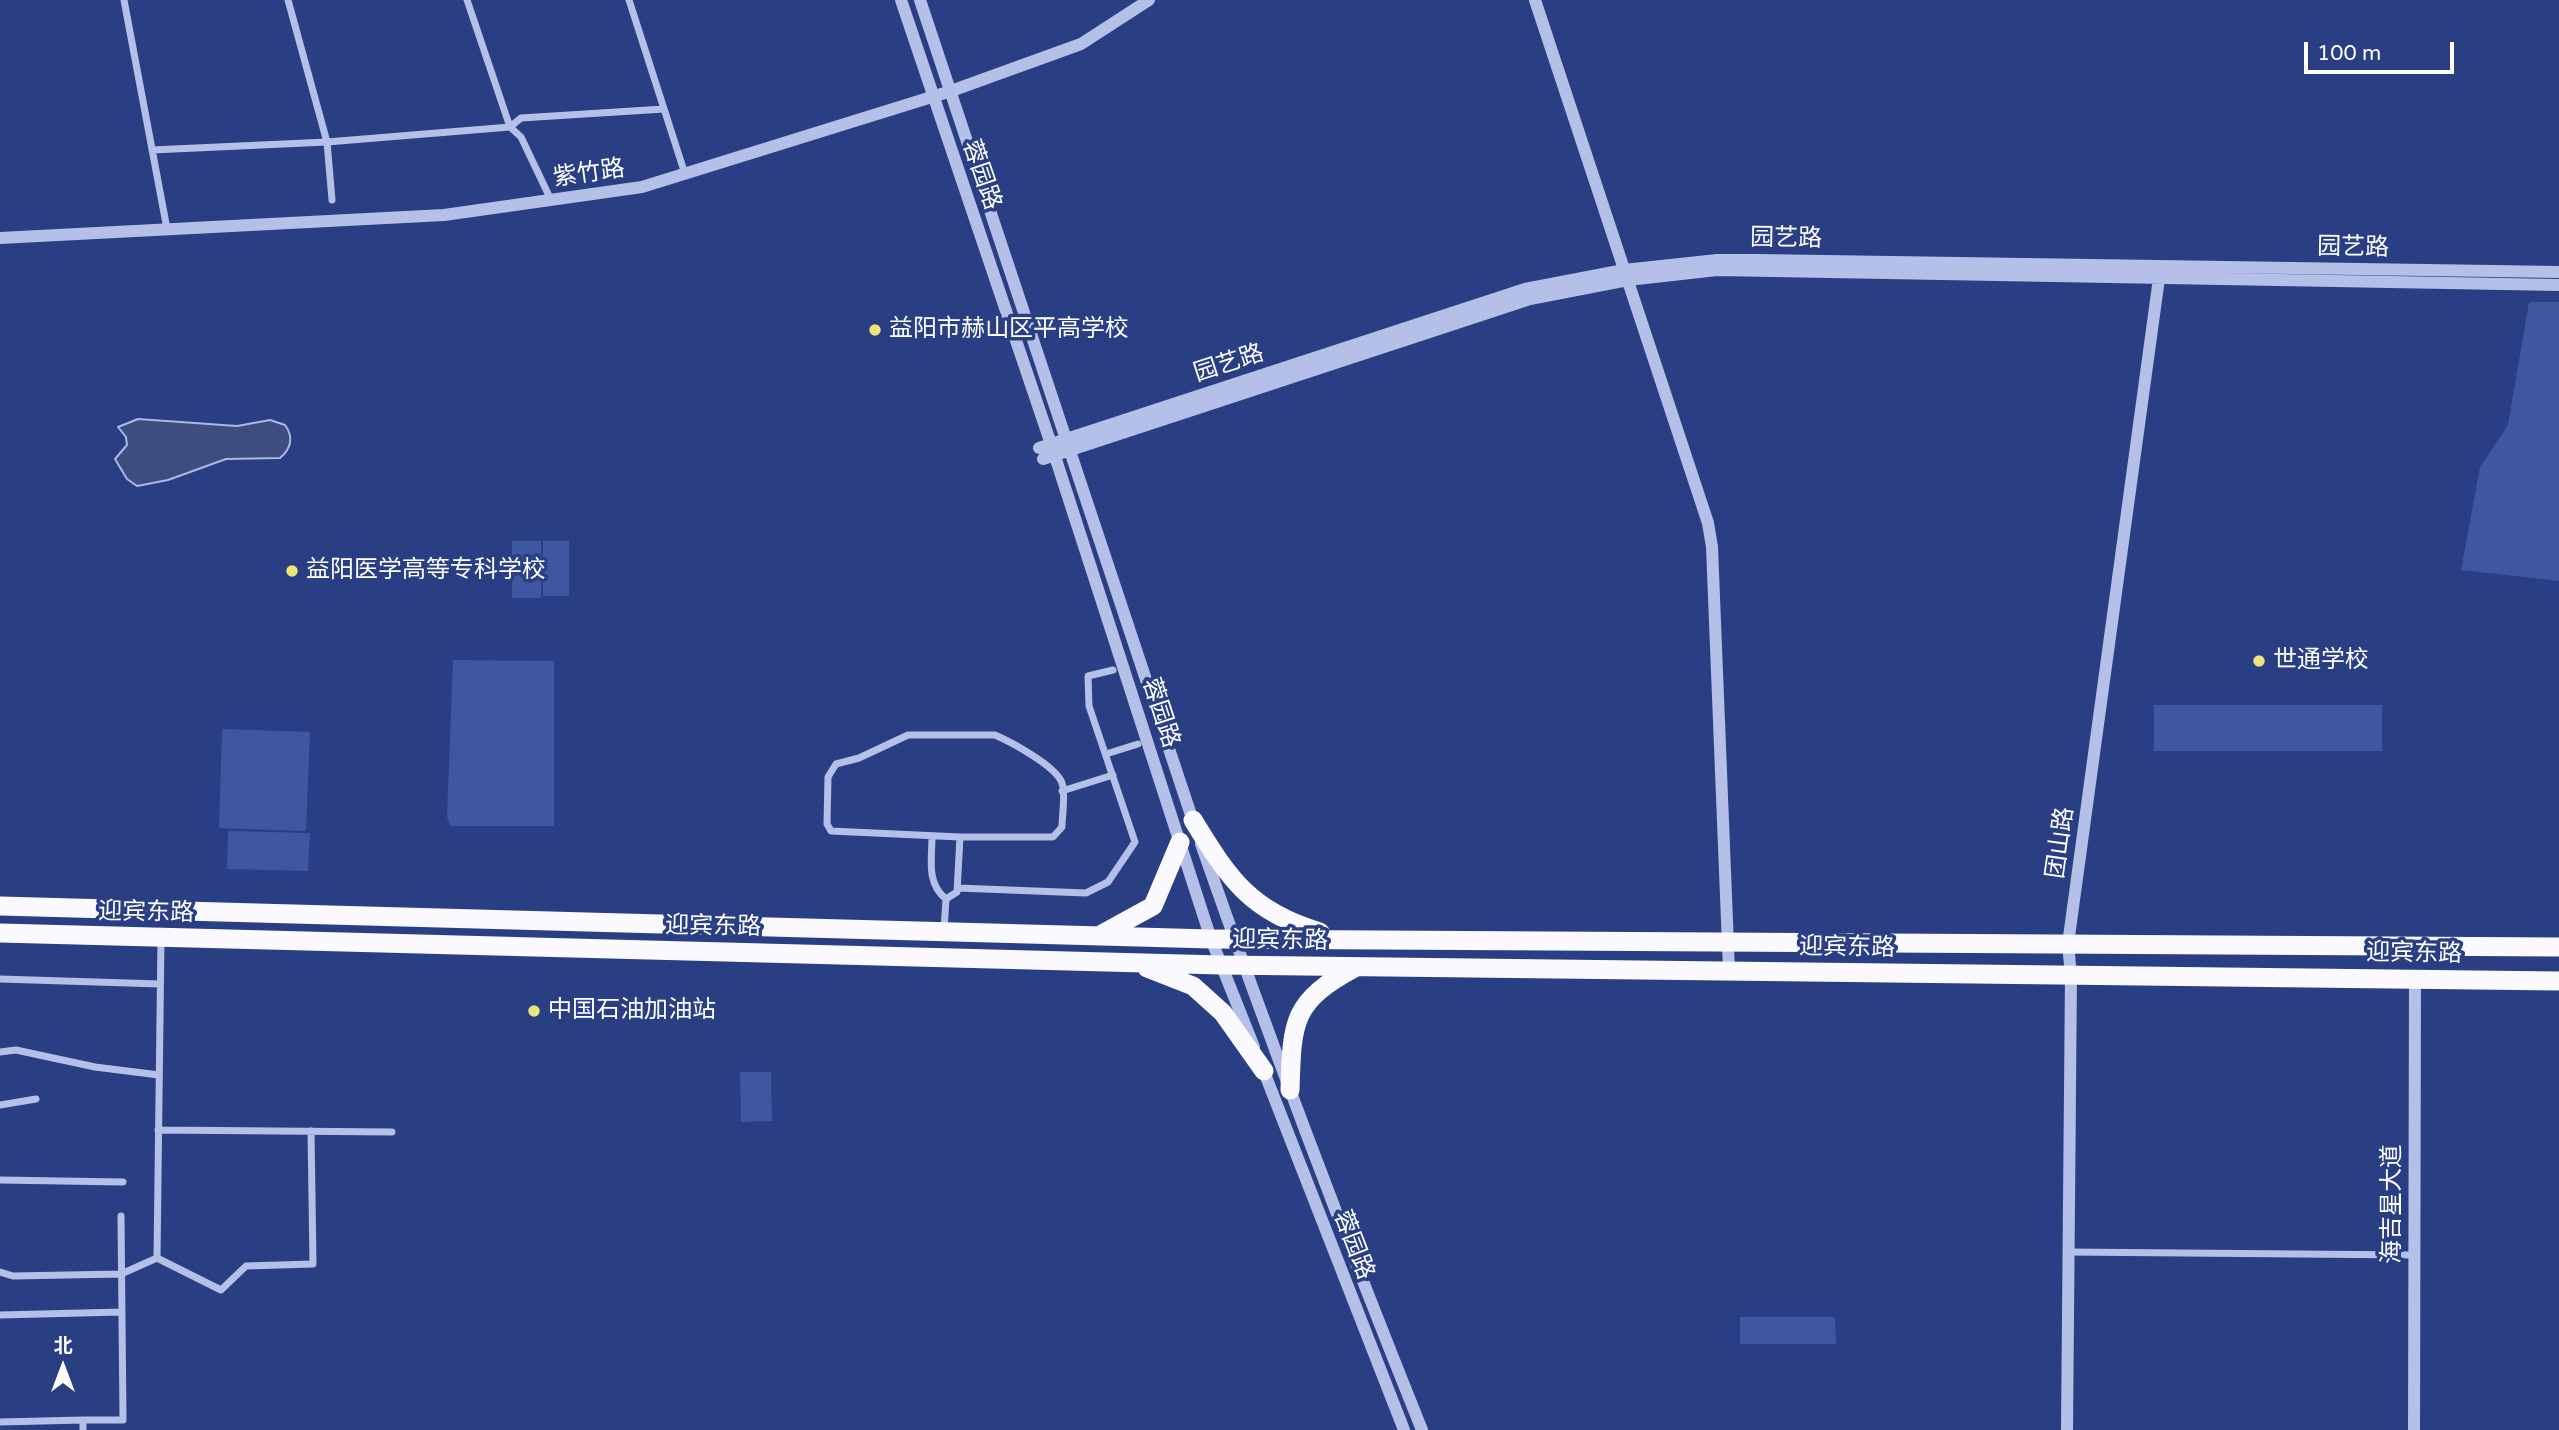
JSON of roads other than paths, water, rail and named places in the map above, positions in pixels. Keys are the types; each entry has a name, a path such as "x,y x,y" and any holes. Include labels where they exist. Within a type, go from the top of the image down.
{"highway":[{"path":"1193,820 1221,867 1254,901 1286,922 1354,939 1360,967 1326,983 1302,1006 1291,1041 1290,1090"},
{"path":"1102,934 1153,906 1180,842"},
{"name":"迎宾东路","path":"0,906 1212,939 2559,947"},
{"path":"607,922 607,949"},
{"name":"迎宾东路","path":"0,933 1221,965 2559,981"},
{"path":"1077,961 1078,934"},
{"path":"1133,963 1193,986 1223,1013 1264,1071"}],"street":[{"path":"124,0 167,229"},
{"path":"288,0 327,142 332,200"},
{"path":"467,0 510,127 521,137 551,200"},
{"path":"629,0 685,174"},
{"name":"蓉园路","path":"901,0 1047,452 1221,965 1404,1430"},
{"name":"蓉园路","path":"920,0 1242,964 1344,1237 1422,1430"},
{"name":"紫竹路","path":"0,238 444,215 642,187 951,91 1082,44 1149,0"},
{"path":"1535,0 1708,523 1712,547 1729,971"},
{"path":"152,150 327,142 510,127 521,118 664,109"},
{"name":"园艺路","path":"1047,452 1503,308 1626,275 1717,271 2559,272"},
{"name":"园艺路","path":"2160,272 2559,285"},
{"name":"团山路","path":"2067,1430 2071,975 2068,944 2160,272"},
{"path":"944,930 946,899 958,888 1086,893 1108,882 1135,842 1089,706 1088,676 1114,670"},
{"path":"908,735 995,735 1052,769 1062,783 1062,827 1053,836 932,836 831,831 827,824 828,777 836,764 859,758 908,735"},
{"path":"1105,754 1138,744"},
{"path":"1062,791 1113,775"},
{"path":"932,836 931,880 937,892 946,899"},
{"path":"958,888 960,837"},
{"path":"157,1258 161,937"},
{"path":"0,979 160,984"},
{"name":"海吉星大道","path":"2414,1430 2415,979"},
{"path":"0,1052 16,1050 94,1067 159,1075"},
{"path":"0,1105 36,1100"},
{"path":"158,1130 392,1132"},
{"path":"157,1258 221,1290 246,1266 313,1264 311,1131"},
{"path":"0,1180 123,1182"},
{"path":"0,1422 123,1420 121,1216"},
{"path":"2068,1252 2414,1255"},
{"path":"0,1272 13,1276 121,1274 157,1258"},
{"path":"0,1315 122,1312"},
{"path":"83,1420 83,1430"}],"place":[{"name":"益阳市赫山区平高学校","path":"875,330"},
{"name":"益阳医学高等专科学校","path":"292,571"},
{"name":"世通学校","path":"2259,661"},
{"name":"中国石油加油站","path":"534,1011"}]}
